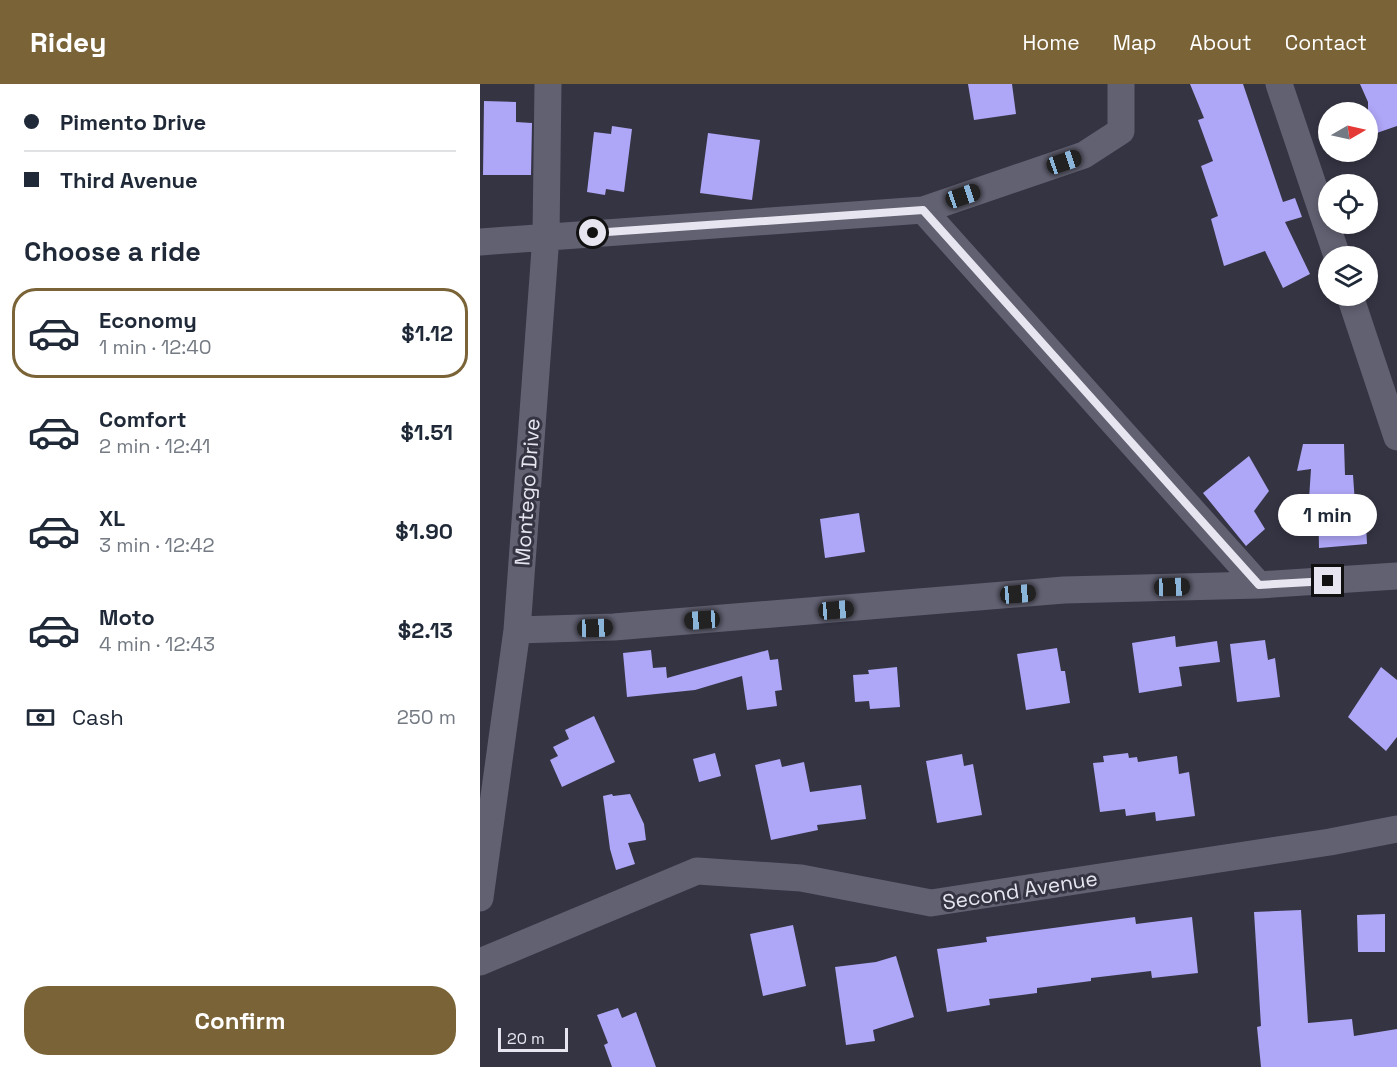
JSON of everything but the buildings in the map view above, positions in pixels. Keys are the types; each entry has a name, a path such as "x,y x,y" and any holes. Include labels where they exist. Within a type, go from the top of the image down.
{"street":[{"name":"Montego Drive","path":"480,898 492,719 518,630 546,236 548,84"},
{"path":"480,242 923,210 1084,155 1121,131 1121,84"},
{"path":"1279,84 1334,246"},
{"path":"923,210 1259,585"},
{"path":"1353,306 1397,437"},
{"path":"518,630 614,627 1064,590 1259,585 1397,576"},
{"name":"Second Avenue","path":"480,962 697,871 801,878 931,903 1330,842 1397,829"}],"route":[{"path":"593,233 923,210 1259,585 1328,581"}]}
